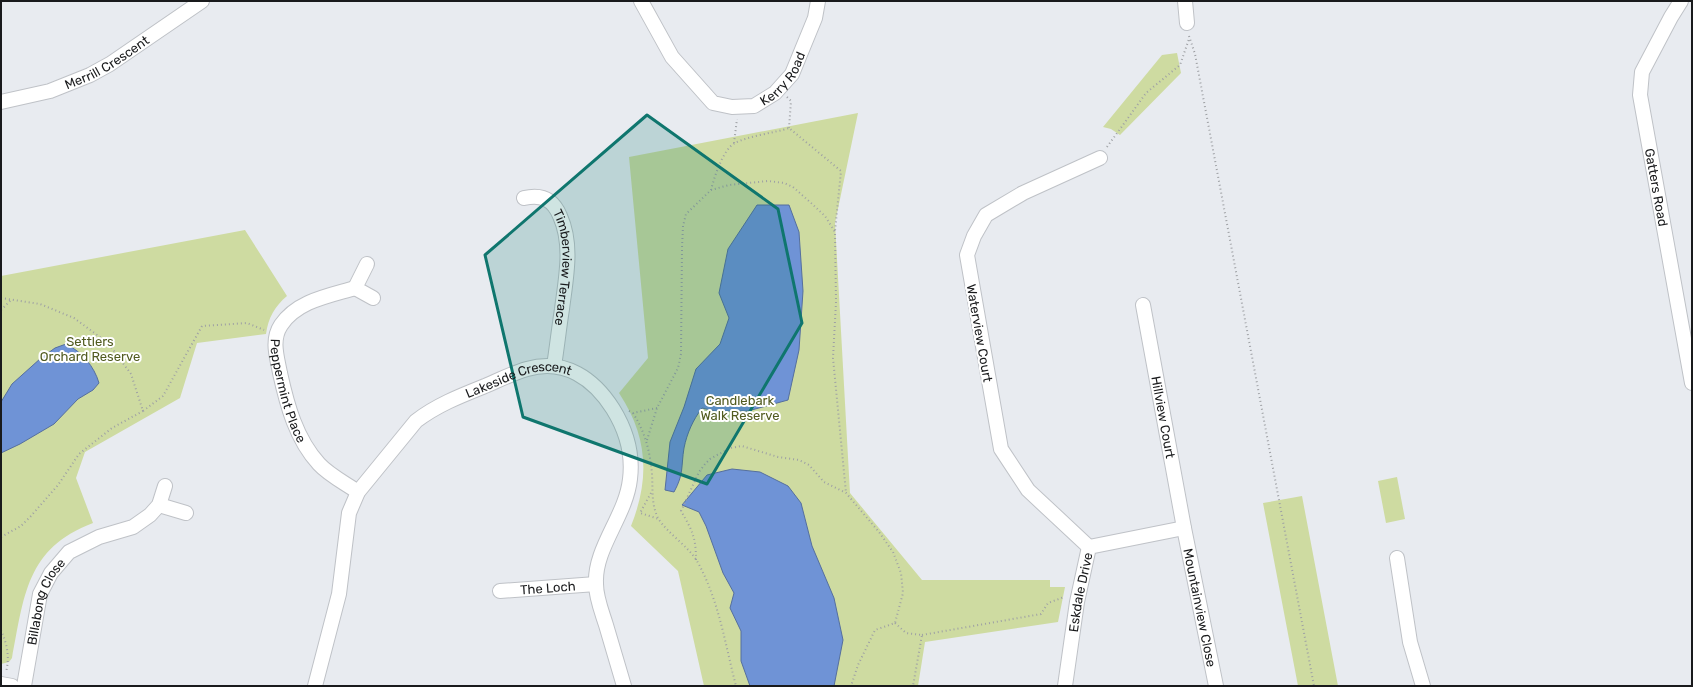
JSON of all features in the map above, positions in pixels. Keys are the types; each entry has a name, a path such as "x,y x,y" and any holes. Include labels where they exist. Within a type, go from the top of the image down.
{"street":[{"name":"Merrill Crescent","path":"1,102 50,91 90,75 110,64 202,1"},
{"name":"Kerry Road","path":"641,1 672,57 713,103 732,107 754,106 775,93 792,74 815,18 818,1"},
{"path":"1185,1 1186,23"},
{"name":"Gatters Road","path":"1681,1 1642,72 1640,95 1692,383"},
{"name":"Waterview Court","path":"1089,547 1028,490 1001,449 967,255 974,236 986,215 1023,193 1100,158"},
{"name":"Timberview Terrace","path":"524,198 541,197 551,201 558,210 567,235 568,246 566,279 554,366"},
{"path":"367,264 354,288 373,298"},
{"name":"Peppermint Place","path":"354,288 302,305 291,313 281,326 277,335 275,348 286,402 301,436 319,464 358,492"},
{"name":"Hillview Court","path":"1143,306 1184,528"},
{"name":"Lakeside Crescent","path":"315,686 339,594 349,513 358,492 416,421 426,413 446,402 526,369 545,366 564,368 583,376 598,390 611,406 622,427 627,441 630,478 626,502 599,561 596,584 604,618 624,686"},
{"name":"Billabong Close","path":"24,686 40,594 51,573 69,552 99,537 132,527 150,515 159,504 165,486"},
{"path":"159,504 186,513"},
{"name":"Eskdale Drive","path":"1065,686 1077,602 1089,547 1184,528"},
{"name":"Mountainview Close","path":"1184,528 1216,686"},
{"path":"1397,558 1410,642 1423,686"},
{"name":"The Loch","path":"500,592 596,584"}],"path":[{"path":"1186,23 1189,38 1195,54 1314,686"},
{"path":"1100,158 1146,93 1180,65 1189,38"},
{"path":"778,89 791,100 790,128"},
{"path":"647,440 657,408 678,368 681,354 683,226 686,214 711,190 715,174 725,155 734,143 735,125 740,107"},
{"path":"734,143 790,128"},
{"path":"790,128 841,171 835,232 836,302 833,358 846,493"},
{"path":"711,190 753,182 784,183 792,187 825,216 835,232"},
{"path":"1,298 40,304 74,318 108,343 131,374 143,411"},
{"path":"1,310 12,299"},
{"path":"1,537 21,526 31,516 58,485 79,454 112,428 143,411 163,396 202,326 247,323 277,335"},
{"path":"611,406 617,405 633,413 647,440 652,474 651,492 659,519 696,560 708,582 716,603 736,686"},
{"path":"633,413 657,408"},
{"path":"696,560 696,542 693,532 681,511 699,472 710,459 730,448 742,446 778,457 799,460 809,465 824,482 846,493 879,532 893,552 901,573 903,592 894,623 875,630 858,665 851,686"},
{"path":"651,492 640,512 659,519"},
{"path":"894,623 906,633 922,635 1041,614 1048,603 1063,597 1077,602"},
{"path":"1,630 8,651 8,665 5,685"},
{"path":"913,686 922,635"}],"highlighted area":[{"path":"647,115 778,209 802,323 707,484 523,417 485,255"}],"green space":[{"path":"1177,53 1181,73 1120,135 1111,129 1103,127 1162,55"},
{"name":"Candlebark Walk Reserve","path":"858,113 835,223 850,493 922,580 1050,580 1050,587 1065,587 1058,622 925,642 918,686 704,686 678,571 631,526 641,491 643,458 641,442 636,426 629,409 619,393 648,358 629,157"},
{"name":"Settlers Orchard Reserve","path":"245,230 287,296 273,313 268,323 266,334 197,343 180,398 85,452 76,478 93,523 71,533 54,546 41,561 32,577 25,595 12,658 9,662 1,664 1,276"},
{"path":"1397,477 1405,519 1386,523 1378,481"},
{"path":"1302,496 1338,686 1298,686 1263,503"}],"water":[{"path":"757,205 789,205 799,232 803,291 799,350 788,400 748,411 715,411 702,408 693,422 687,437 684,448 681,475 677,486 674,492 665,490 670,442 684,407 696,369 720,344 729,318 719,293 728,249"},
{"path":"66,344 72,347 87,360 91,365 99,383 93,390 78,399 54,424 20,444 1,453 1,402 12,384 41,358 55,348"},
{"path":"732,469 760,472 788,486 801,503 812,546 834,598 843,640 834,686 750,686 741,661 741,631 730,608 734,593 723,573 706,526 699,512 682,505 707,475"}]}
